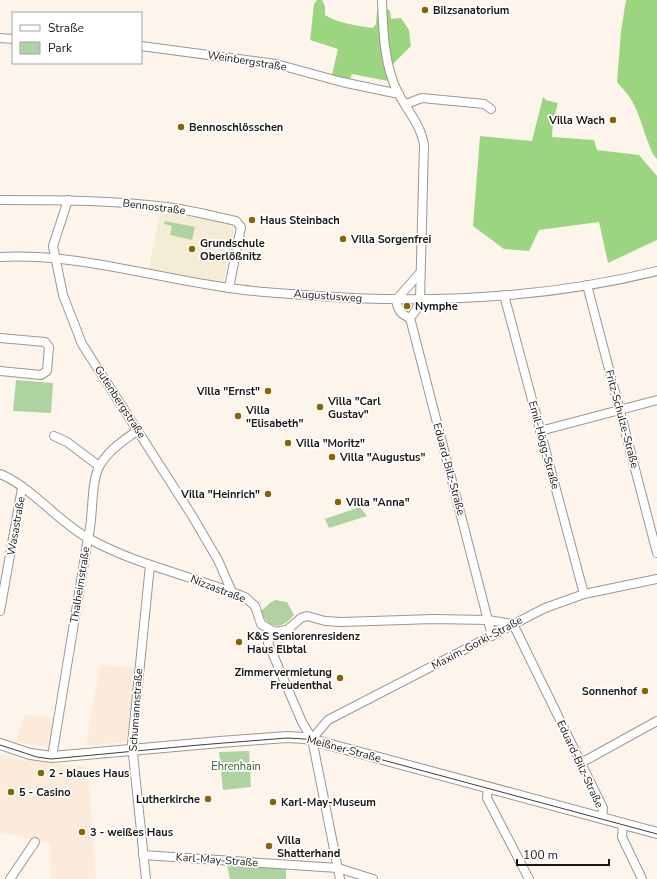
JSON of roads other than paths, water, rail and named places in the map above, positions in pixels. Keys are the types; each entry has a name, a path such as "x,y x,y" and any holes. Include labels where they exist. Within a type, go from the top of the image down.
{"main road":[{"name":"Meißner Straße","path":"0,744 30,754 52,757 276,738 297,737 312,739 657,833"}],"street":[{"path":"382,0 383,35 393,81 422,135 424,145 420,300 416,310 410,318 403,315 398,310 396,300 420,272"},
{"path":"0,38 12,39"},
{"name":"Weinbergstraße","path":"142,46 276,64 342,82 399,94"},
{"path":"406,104 422,98 484,104 491,109"},
{"name":"Bennostraße","path":"0,200 68,200 168,207 236,221 241,227 229,288"},
{"name":"Gutenbergstraße","path":"68,200 53,246 63,295 82,344 138,430 218,560 232,592"},
{"name":"Augustusweg","path":"0,257 56,258 229,288 396,300 504,295 557,290 657,271"},
{"name":"Fritz-Schulze-Straße","path":"587,285 657,554"},
{"name":"Emil-Högg-Straße","path":"504,295 584,594"},
{"name":"Eduard-Bilz-Straße","path":"410,318 492,636"},
{"path":"0,338 45,342 49,347 47,371 41,375 0,371"},
{"path":"540,431 657,400"},
{"name":"Thalheimstraße","path":"52,757 88,538 91,528 99,466 111,451 138,430"},
{"path":"54,436 67,442 99,466"},
{"name":"Nizzastraße","path":"0,474 22,488 55,515 88,538 118,552 245,597 255,606 261,624"},
{"name":"Wasastraße","path":"0,611 22,488"},
{"name":"Schumannstraße","path":"146,879 132,750 150,564"},
{"name":"Maxim-Gorki-Straße","path":"312,739 328,720 545,608 584,594 657,579"},
{"path":"261,624 274,632 287,630 301,618 307,616 326,621 341,622 434,619 488,620 513,624"},
{"path":"261,624 302,722 312,739 340,879"},
{"name":"Eduard-Bilz-Straße","path":"513,624 603,808 602,818"},
{"path":"268,643 274,632"},
{"path":"581,763 657,721"},
{"path":"488,787 487,798 529,879"},
{"path":"623,824 622,837 642,879"},
{"path":"10,879 35,842"},
{"name":"Karl-May-Straße","path":"143,855 338,868 373,879"}],"tram line":[{"path":"0,745 37,757 51,759 287,738 305,739 657,834"}],"place":[{"name":"Bilzsanatorium","path":"425,10"},
{"name":"Villa Wach","path":"613,120"},
{"name":"Bennoschlösschen","path":"181,127"},
{"name":"Haus Steinbach","path":"252,220"},
{"name":"Villa Sorgenfrei","path":"343,239"},
{"name":"Grundschule Oberlößnitz","path":"192,249"},
{"name":"Nymphe","path":"407,306"},
{"name":"Villa \"Ernst\"","path":"268,391"},
{"name":"Villa \"Carl Gustav\"","path":"320,407"},
{"name":"Villa \"Elisabeth\"","path":"238,416"},
{"name":"Villa \"Moritz\"","path":"288,443"},
{"name":"Villa \"Augustus\"","path":"332,457"},
{"name":"Villa \"Heinrich\"","path":"268,494"},
{"name":"Villa \"Anna\"","path":"338,502"},
{"name":"K&S Seniorenresidenz Haus Elbtal","path":"239,642"},
{"name":"Zimmervermietung Freudenthal","path":"340,678"},
{"name":"Sonnenhof","path":"645,691"},
{"name":"2 - blaues Haus","path":"41,773"},
{"name":"5 - Casino","path":"11,792"},
{"name":"Lutherkirche","path":"208,799"},
{"name":"Karl-May-Museum","path":"273,802"},
{"name":"3 - weißes Haus","path":"82,832"},
{"name":"Villa Shatterhand","path":"269,846"}],"park label":[{"name":"Ehrenhain","path":"236,766"}]}
